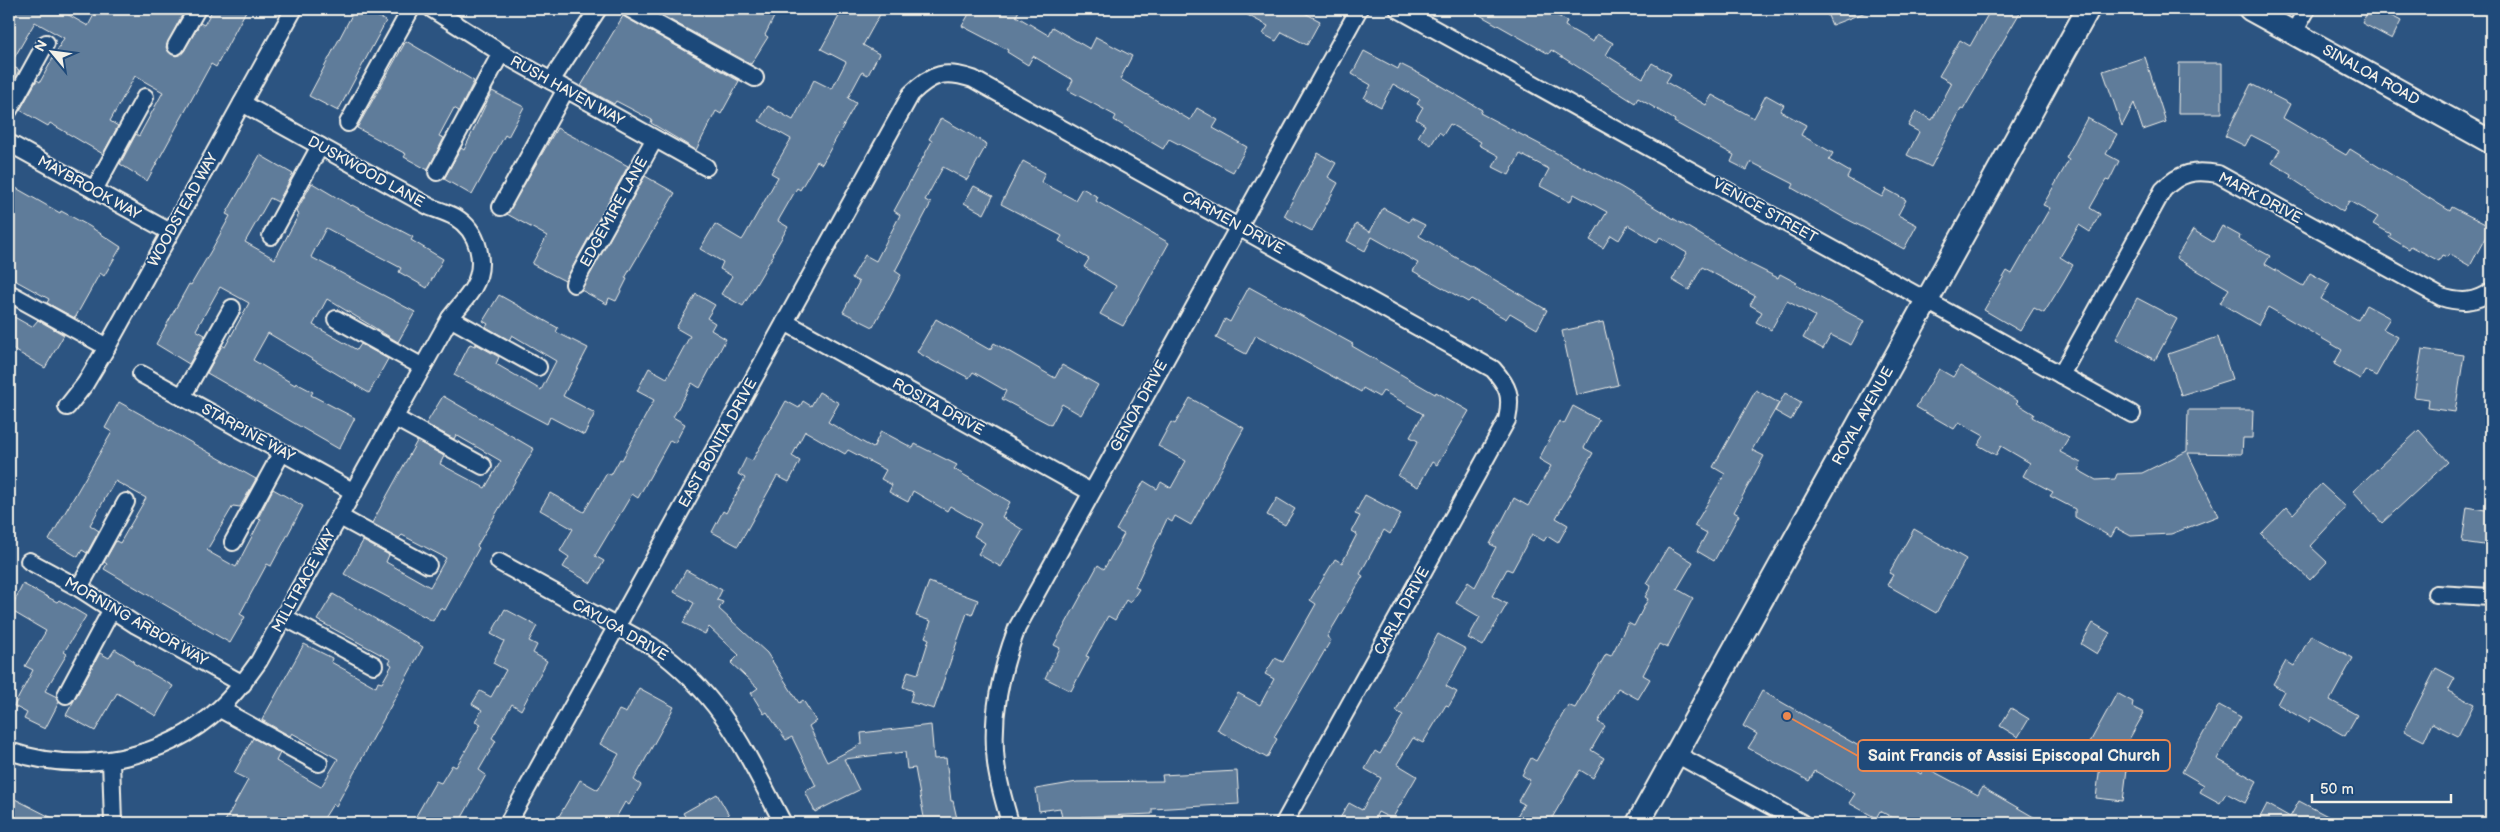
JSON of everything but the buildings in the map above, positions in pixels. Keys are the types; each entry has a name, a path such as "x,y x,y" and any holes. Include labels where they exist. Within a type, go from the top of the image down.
{"main road":[{"name":"ROYAL AVENUE","path":"1638,823 2088,9"},
{"name":"SINALOA ROAD","path":"2250,9 2491,142"}],"street":[{"path":"176,46 198,9"},
{"name":"WOODSTEAD WAY","path":"66,407 85,384 107,347 294,9"},
{"path":"348,122 411,9"},
{"name":"RUSH HAVEN WAY","path":"432,9 501,53 654,140 706,167"},
{"path":"551,81 598,9"},
{"path":"630,9 755,78"},
{"name":"GENOA DRIVE","path":"1010,823 996,765 994,726 998,690 1006,658 1017,628 1359,9"},
{"name":"VENICE STREET","path":"1398,9 2132,414"},
{"path":"2294,32 2307,9"},
{"path":"9,110 46,42"},
{"path":"437,172 501,53"},
{"name":"CARMEN DRIVE","path":"940,74 955,73 973,79 1493,369 1506,383 1509,397"},
{"name":"EAST BONITA DRIVE","path":"508,823 911,94 924,81 940,74"},
{"path":"501,207 566,89"},
{"path":"94,190 145,97"},
{"name":"DUSKWOOD LANE","path":"242,103 430,207 455,217 471,232 479,250"},
{"name":"EDGEMIRE LANE","path":"574,284 654,140"},
{"name":"MAYBROOK WAY","path":"9,143 170,232"},
{"path":"271,236 320,146"},
{"name":"MARK DRIVE","path":"2061,375 2163,190 2172,180 2184,173 2199,171 2218,174 2441,297 2460,302 2481,298 2491,291"},
{"name":"MILLTRACE WAY","path":"9,751 60,762 110,760 143,753 171,742 196,727 220,709 243,684 259,661 450,318 474,288 480,271 479,250"},
{"path":"9,293 107,347"},
{"path":"182,397 232,308"},
{"path":"450,318 538,367"},
{"path":"336,319 423,367"},
{"name":"ROSITA DRIVE","path":"785,322 1091,492"},
{"name":"STARPINE WAY","path":"141,374 354,492"},
{"name":"CARLA DRIVE","path":"1284,823 1507,420 1509,397"},
{"path":"395,418 483,466"},
{"path":"233,542 282,452"},
{"path":"79,588 126,502"},
{"path":"340,517 428,565"},
{"name":"MORNING ARBOR WAY","path":"29,561 79,588 243,684"},
{"name":"CAYUGA DRIVE","path":"499,562 652,646 675,662 699,684 722,713 741,742 783,823"},
{"path":"2436,594 2491,597"},
{"path":"66,695 112,609"},
{"path":"284,617 374,664"},
{"path":"220,709 319,764"},
{"path":"1676,754 1802,823"},
{"path":"110,760 113,823"}],"place":[{"name":"Saint Francis of Assisi Episcopal Church","path":"1787,716"}]}
